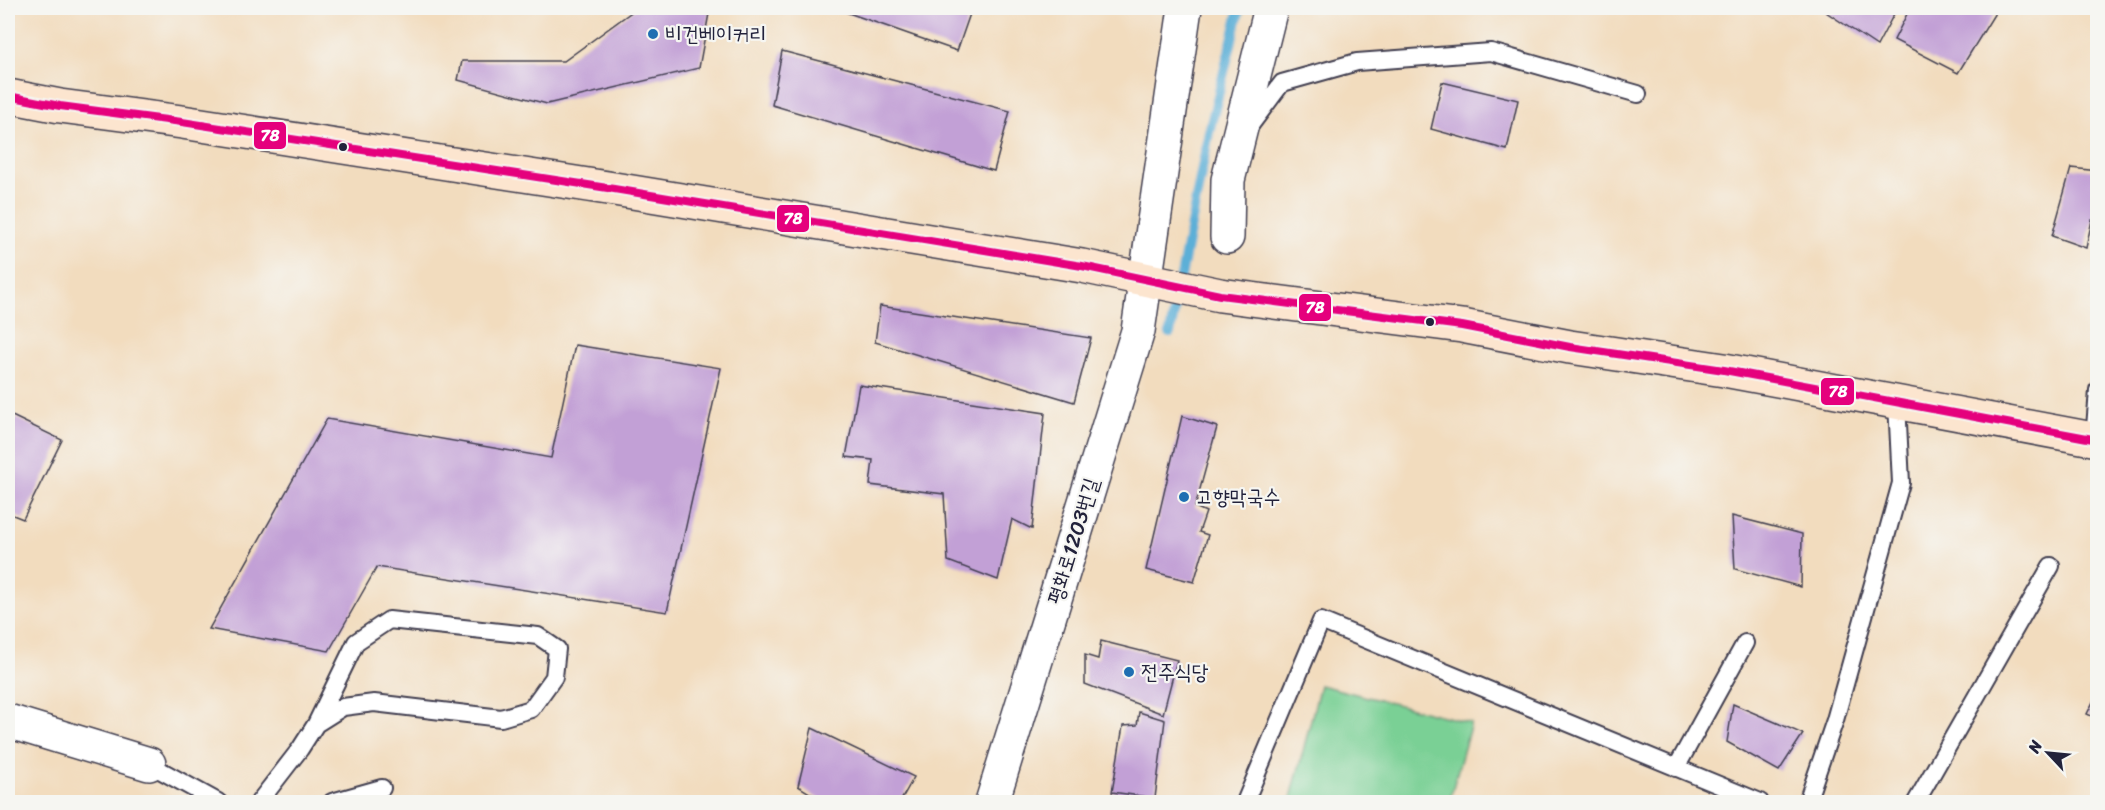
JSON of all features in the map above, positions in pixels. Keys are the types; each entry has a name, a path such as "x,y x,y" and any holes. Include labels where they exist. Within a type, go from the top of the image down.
{"main road":[{"path":"8,96 60,106 182,122 602,187 1156,280 1220,295 1462,326 1570,347 1724,370 2096,440"}],"street":[{"name":"평화로1203번길","path":"992,802 1138,331 1156,280 1185,8"},
{"path":"1227,237 1228,180 1271,8"},
{"path":"8,721 149,764"}],"lane":[{"path":"1238,142 1282,83 1357,62 1491,52 1638,94"},
{"path":"2096,440 2097,390"},
{"path":"1807,802 1835,720 1901,483 1897,403"},
{"path":"1916,802 2050,566"},
{"path":"259,802 300,748 356,642 389,620 538,636 557,649 555,677 531,708 501,718 374,703 343,707 315,723"},
{"path":"1245,802 1321,621 1760,802"},
{"path":"1676,768 1745,643"},
{"path":"149,764 218,802"},
{"path":"332,802 382,788"}],"green space":[{"path":"1320,685 1471,723 1449,802 1290,802"}],"building":[{"name":"비건베이커리","path":"637,8 710,8 699,68 547,104 458,80 462,61 564,61"},
{"path":"841,8 972,8 957,51 840,10"},
{"path":"1820,8 1897,8 1877,46"},
{"path":"1910,8 1998,8 1958,73 1894,40"},
{"path":"782,51 1010,111 994,171 772,105"},
{"path":"1442,82 1518,100 1507,150 1431,129"},
{"path":"2071,168 2098,171 2098,222 2092,220 2086,248 2052,236"},
{"path":"880,306 1091,338 1074,402 875,342"},
{"path":"575,345 721,368 667,612 377,567 329,651 209,629 327,419 551,458"},
{"path":"859,385 1045,413 1032,529 1012,519 998,580 948,561 944,494 870,485 873,460 846,457"},
{"path":"8,414 62,440 23,519 8,513"},
{"path":"1182,416 1217,427 1195,507 1206,512 1199,532 1208,535 1194,582 1146,570"},
{"path":"1732,516 1802,534 1801,587 1735,569"},
{"name":"전주식당","path":"1101,641 1177,660 1163,714 1085,684 1085,655 1098,659"},
{"path":"2098,692 2098,719 2087,714"},
{"path":"1733,704 1803,734 1779,771 1727,742"},
{"path":"1139,712 1165,720 1155,798 1112,792 1123,726 1137,725"},
{"path":"812,728 914,777 900,802 824,802 798,786"}],"waterway":[{"path":"1170,333 1209,132 1240,8"}],"transit line":[{"name":"78","path":"8,96 60,106 182,122 614,189 1082,266 1220,295 1462,326 1570,347 1724,370 2098,440"}],"place":[{"name":"비건베이커리","path":"653,34"},
{"name":"고향막국수","path":"1184,497"},
{"name":"전주식당","path":"1129,672"}]}
